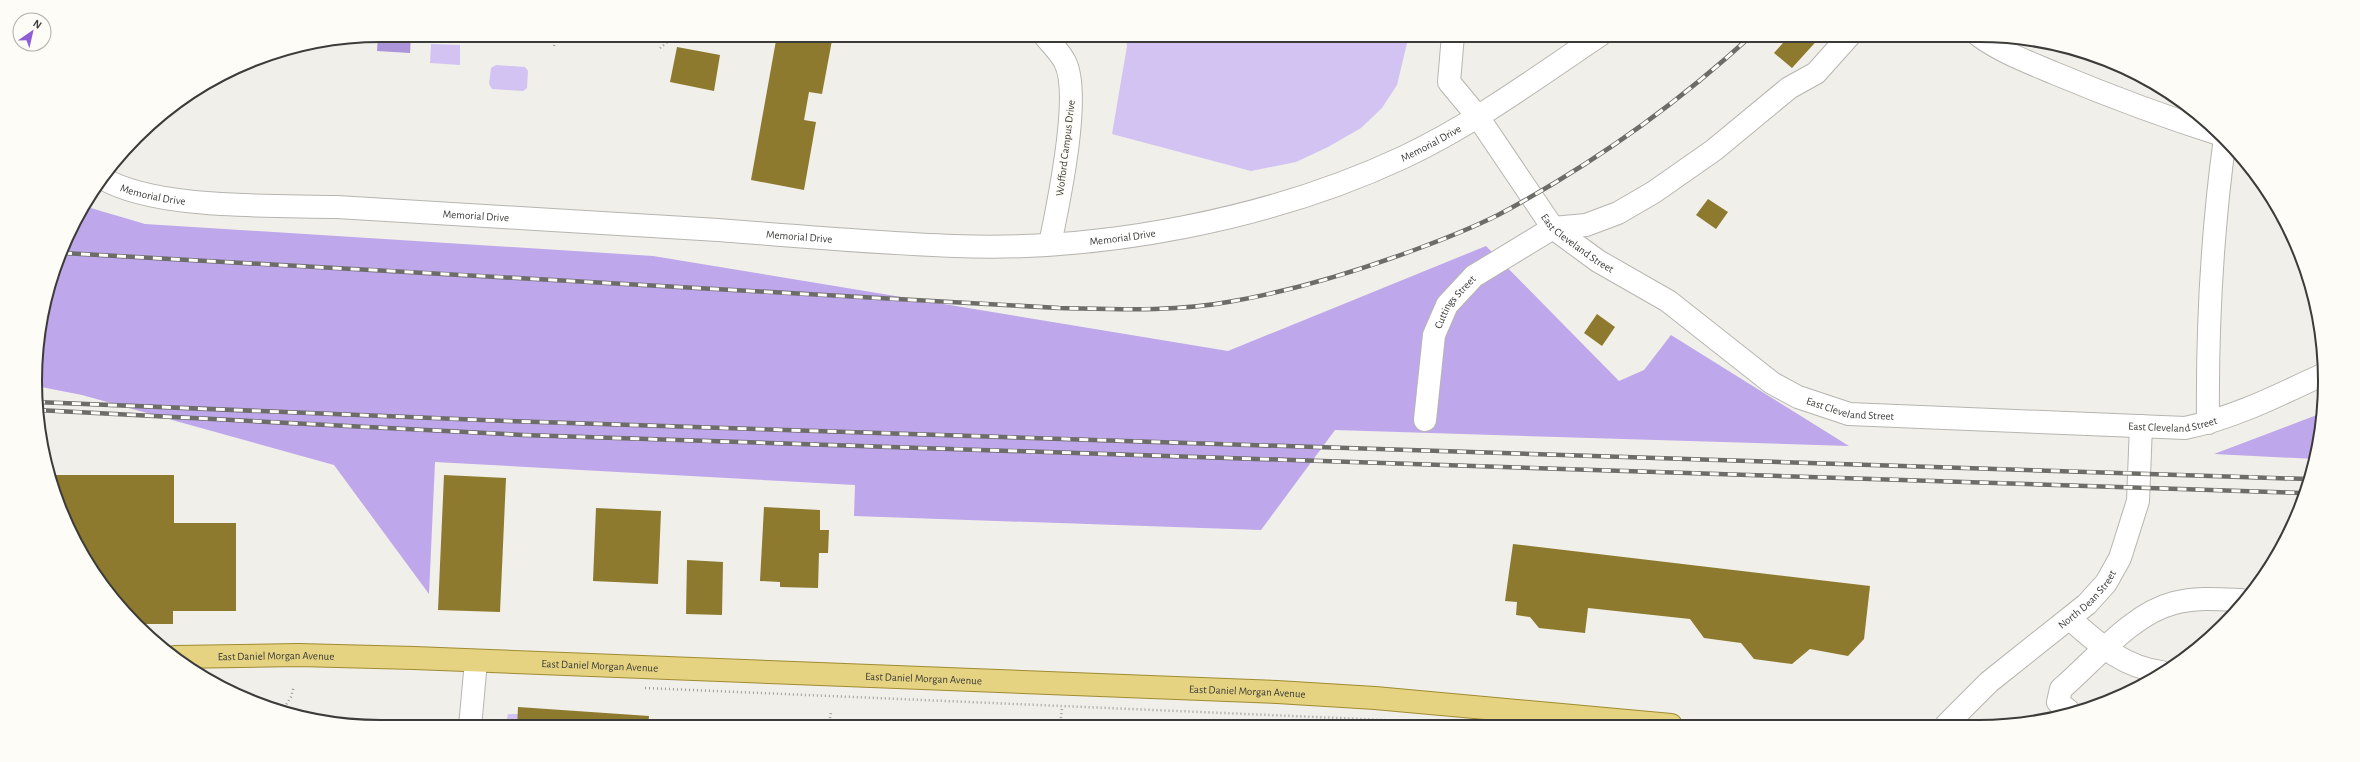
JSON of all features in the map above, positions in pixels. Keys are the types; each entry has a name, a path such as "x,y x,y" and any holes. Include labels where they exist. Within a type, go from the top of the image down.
{"main road":[{"name":"East Daniel Morgan Avenue","path":"185,657 299,656 476,661 1284,693 1375,698 1616,720"}],"street":[{"name":"Wofford Campus Drive","path":"1049,42 1065,63 1072,98 1063,179 1050,244"},
{"name":"East Cleveland Street","path":"1452,42 1449,82 1478,117 1553,228 1598,261 1668,301 1772,383 1798,398 1848,414 1906,418 2185,428 2208,423 2271,399 2318,377"},
{"path":"1478,117 1590,42"},
{"path":"1553,228 1586,226 1618,213 1654,192 1714,150 1789,88 1816,73 1844,42"},
{"path":"1989,42 2001,50 2078,83 2170,119 2208,131"},
{"name":"Memorial Drive","path":"108,181 125,189 144,194 235,203 352,208 958,246 1050,244 1139,234 1207,222 1274,206 1352,179 1404,157 1478,117"},
{"path":"2208,423 2207,368 2213,261 2224,147"},
{"name":"Cuttings Street","path":"1426,420 1434,335 1447,305 1474,276 1553,228"},
{"name":"North Dean Street","path":"1951,720 1989,682 2070,619 2097,594 2110,577 2120,558 2138,501 2141,426"},
{"path":"2066,708 2058,702 2061,689 2105,649 2151,613 2173,603 2198,599 2232,606"},
{"path":"2070,619 2105,649 2135,667 2155,671"},
{"path":"471,720 476,661"}],"path":[{"path":"554,46 555,42"},
{"path":"660,48 667,42"},
{"path":"285,706 291,697 294,686"},
{"path":"637,688 1062,708 1389,720"},
{"path":"1061,720 1062,708"},
{"path":"830,720 831,711"}],"shaded area":[{"path":"378,42 411,42 410,53 377,51"},
{"path":"1127,42 1407,42 1397,85 1382,108 1361,128 1328,147 1296,162 1251,171 1112,134"},
{"path":"431,44 460,45 460,65 430,63"},
{"path":"496,65 525,67 528,71 527,88 523,91 492,89 489,84 491,68"},
{"path":"89,208 145,224 653,256 1228,351 1486,246 1619,381 1644,370 1671,335 1849,446 1335,430 1261,530 854,516 855,485 435,462 429,594 334,465 82,395 42,387 42,381 45,337 54,293 68,251"},
{"path":"2316,415 2308,459 2214,454"},
{"path":"508,714 518,714 518,720 507,720"}],"building":[{"path":"776,42 832,42 822,94 809,92 804,120 816,122 804,190 751,180"},
{"path":"1784,42 1816,42 1792,68 1774,53"},
{"path":"677,47 720,55 714,91 670,82"},
{"path":"1708,199 1728,212 1716,229 1696,215"},
{"path":"1597,314 1615,327 1602,346 1584,333"},
{"path":"56,475 174,475 174,523 236,523 236,611 173,611 173,624 144,624 126,605 99,569 87,550 68,511"},
{"path":"444,475 506,478 500,612 438,610"},
{"path":"764,507 820,510 820,530 829,530 828,553 819,553 818,588 780,587 780,582 760,581"},
{"path":"596,508 661,511 658,584 593,581"},
{"path":"1513,544 1870,586 1864,639 1848,656 1810,649 1792,664 1754,659 1741,643 1704,638 1690,619 1588,608 1585,633 1539,628 1530,617 1516,615 1517,602 1505,601"},
{"path":"687,560 723,562 722,615 686,614"},
{"path":"518,707 649,716 649,720 517,720"}],"railway":[{"path":"67,253 1059,308 1165,309 1207,305 1252,298 1347,273 1437,241 1498,215 1566,176 1631,133 1693,86 1744,42"},
{"path":"43,402 507,421 2303,479"},
{"path":"44,410 523,435 2299,493"}]}
